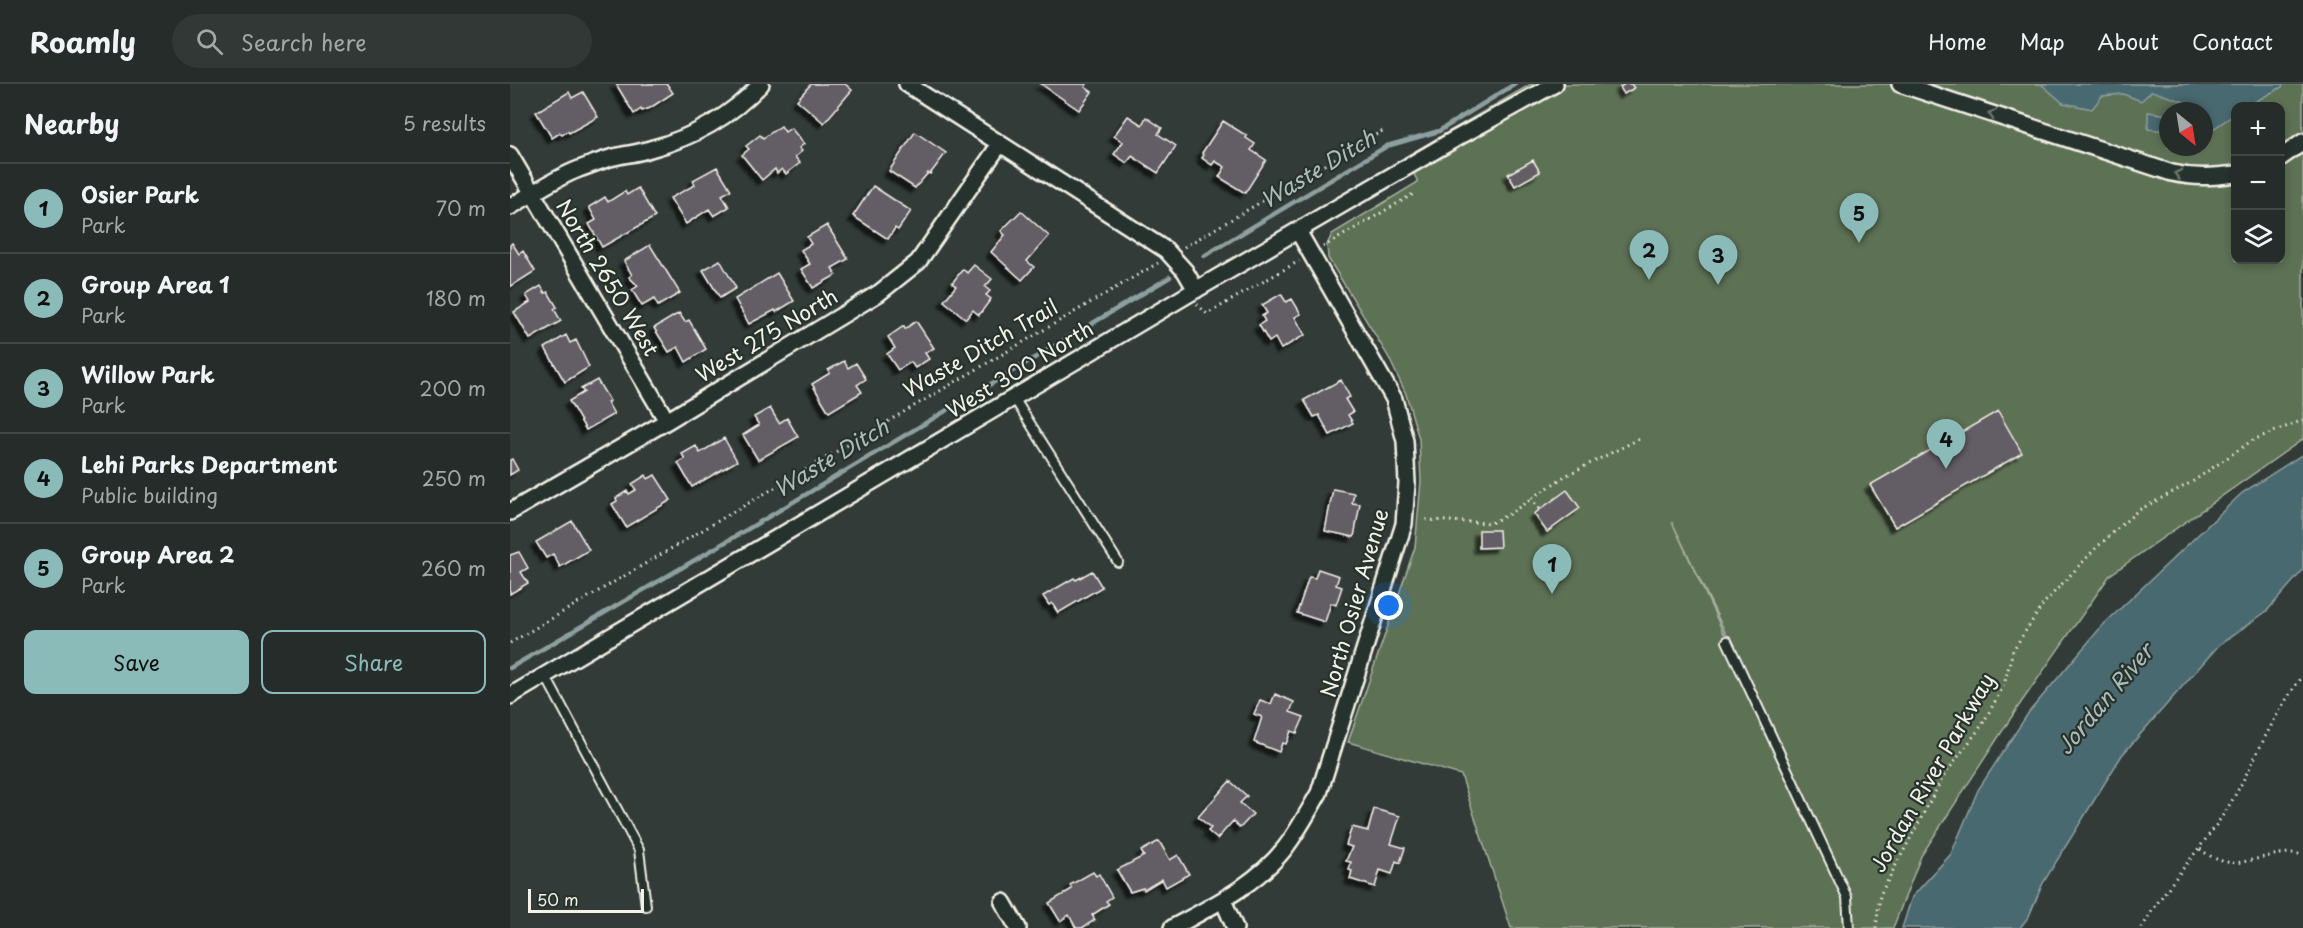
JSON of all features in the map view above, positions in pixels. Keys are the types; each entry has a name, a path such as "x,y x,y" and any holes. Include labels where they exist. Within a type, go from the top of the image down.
{"street":[{"path":"510,207 576,170 613,157 675,142 698,131 723,117 747,99 760,84"},
{"path":"908,84 1166,250 1185,271 1196,290"},
{"name":"West 300 North","path":"510,696 1196,290 1455,139 1555,84"},
{"path":"1900,84 2172,173 2212,178 2231,175"},
{"path":"2283,156 2303,142"},
{"name":"West 275 North","path":"510,512 667,421 879,293 918,262 1000,144"},
{"name":"North 2650 West","path":"510,155 667,421"},
{"name":"North Osier Avenue","path":"1172,928 1223,900 1263,870 1284,850 1301,825 1319,793 1404,524 1407,483 1405,441 1394,399 1298,231"},
{"path":"1223,900 1235,928"},
{"path":"1003,902 1018,928"}],"lane":[{"path":"1014,398 1118,562"},
{"path":"1727,640 1847,897 1849,928"},
{"path":"545,675 639,850 646,906"}],"path":[{"path":"1184,248 1384,130"},
{"path":"1327,245 1415,193"},
{"name":"Waste Ditch Trail","path":"510,643 1157,263"},
{"path":"1207,314 1294,264"},
{"name":"Jordan River Parkway","path":"1876,928 1880,895 1943,777 1988,715 2004,685 2013,650 2044,603 2095,549 2138,511 2192,482 2253,440 2303,420"},
{"path":"1426,520 1491,523 1509,514 1565,476 1639,439"},
{"path":"1531,498 1540,510"},
{"path":"2142,928 2176,876 2200,849 2226,812 2282,706 2303,676"},
{"path":"2200,849 2213,859 2235,864 2257,857 2295,852 2303,856"}],"green space":[{"path":"1531,84 2303,84 2303,439 2110,575 2018,707 1921,856 1893,928 1511,928 1461,775 1348,742 1415,547 1421,481 1419,439 1406,394 1388,356 1328,258 1327,245 1332,234 1418,182 1405,157","holes":["1672,522 1808,805 1731,649"]}],"water":[{"path":"2041,84 2283,84 2282,87 2254,102 2231,102 2231,117 2213,129 2213,102 2185,102 2152,91 2141,101 2123,94 2102,96 2092,109 2063,103"},
{"path":"2148,112 2159,114 2159,130 2148,129"},
{"name":"Jordan River","path":"2303,454 2303,570 2267,611 2219,645 2122,755 2043,883 2029,916 2020,928 1902,928 1912,897 1951,854 1978,790 2029,712 2102,626 2242,493"}],"building":[{"path":"616,84 667,84 673,93 650,108 642,111 641,109 634,114"},
{"path":"811,84 845,84 852,90 824,123 797,100"},
{"path":"1041,84 1087,84 1085,87 1092,92 1079,110"},
{"path":"1631,84 1634,88 1624,94 1620,87"},
{"path":"569,92 572,98 583,92 598,117 569,133 568,131 562,135 560,133 552,138 536,112"},
{"path":"1128,116 1142,125 1146,117 1162,128 1158,134 1176,146 1158,173 1132,156 1127,163 1114,154 1123,142 1114,136"},
{"path":"1223,121 1247,136 1246,138 1255,144 1251,150 1266,160 1245,193 1219,177 1225,167 1215,161 1212,165 1202,158 1204,155 1202,153"},
{"path":"781,126 785,132 791,128 804,144 799,148 802,151 795,157 800,163 786,174 782,169 777,173 775,169 762,180 742,155 749,149 746,146 760,135 763,138"},
{"path":"915,132 946,153 930,174 928,173 915,188 889,171"},
{"path":"1533,160 1540,172 1515,186 1508,174"},
{"path":"717,167 731,190 722,195 729,207 714,216 709,209 686,224 670,198 695,185 693,180"},
{"path":"873,186 911,211 898,230 895,228 888,239 853,216"},
{"path":"638,188 655,217 602,247 589,224 596,220 589,207 605,197 608,202 625,191 627,195"},
{"path":"1021,211 1049,236 1027,261 1034,267 1022,280 991,252 1005,235 1001,231"},
{"path":"827,225 848,259 832,268 836,275 813,288 801,269 810,264 801,250 811,244 807,237"},
{"path":"512,243 519,254 523,251 535,271 510,287 510,245"},
{"path":"650,245 680,293 658,306 654,299 642,306 632,290 638,286 629,277 632,275 624,261"},
{"path":"720,260 736,288 720,298 703,270"},
{"path":"974,265 992,279 985,287 990,291 986,295 991,299 979,315 973,310 966,319 944,301 956,286 952,283 963,269 967,273"},
{"path":"777,273 794,301 749,324 735,299"},
{"path":"541,286 545,293 548,292 557,307 554,309 561,321 530,339 514,312 530,302 526,295"},
{"path":"1281,294 1286,302 1292,299 1301,314 1295,317 1305,335 1281,349 1275,338 1269,342 1259,325 1265,321 1262,316 1267,313 1262,305"},
{"path":"679,313 685,322 689,320 706,349 686,362 678,347 669,352 654,328"},
{"path":"916,321 934,348 925,353 929,359 915,368 911,362 898,370 887,354 895,348 888,337"},
{"path":"566,335 570,343 576,340 589,367 565,382 545,348"},
{"path":"844,361 848,368 856,363 866,379 857,385 862,392 829,412 812,384 830,373 828,370"},
{"path":"597,380 610,401 607,402 614,414 586,430 569,401 584,392 581,389"},
{"path":"1341,380 1350,397 1345,399 1353,412 1348,415 1353,423 1330,435 1319,415 1314,417 1304,400"},
{"path":"770,408 779,423 787,418 798,437 758,460 743,435 759,425 754,417"},
{"path":"1998,411 2022,453 1895,527 1870,485"},
{"path":"724,438 737,461 692,487 678,463 685,459 682,454 696,446 700,453"},
{"path":"512,459 518,470 510,475 510,460"},
{"path":"646,475 648,479 655,475 671,500 626,527 612,504 617,501 616,498 627,491 629,494 636,490 632,484"},
{"path":"1333,489 1354,493 1352,503 1360,504 1354,537 1325,531"},
{"path":"1567,490 1580,508 1547,532 1534,514"},
{"path":"572,521 589,550 560,567 553,554 546,558 536,542"},
{"path":"1479,530 1499,530 1500,547 1479,548"},
{"path":"519,552 528,568 521,572 528,583 510,594 510,555"},
{"path":"1318,569 1339,576 1336,585 1342,587 1336,605 1331,603 1325,622 1297,613 1309,577 1315,578"},
{"path":"1092,571 1102,587 1058,613 1052,603 1049,605 1043,596 1074,578 1076,580"},
{"path":"1275,694 1294,702 1290,712 1304,717 1297,733 1291,731 1286,744 1282,743 1279,752 1254,742 1262,717 1254,714 1260,700 1271,704"},
{"path":"1230,781 1247,796 1240,803 1253,814 1240,828 1233,821 1217,839 1208,831 1211,828 1198,817"},
{"path":"1374,809 1400,816 1391,844 1405,848 1400,863 1396,861 1392,874 1380,870 1375,887 1350,879 1351,862 1346,861 1352,847 1346,845 1352,827 1368,831"},
{"path":"1159,841 1170,860 1178,855 1189,874 1166,887 1162,879 1144,890 1143,888 1130,892 1117,870 1144,856 1141,851"},
{"path":"1093,872 1096,876 1099,874 1112,897 1106,901 1109,904 1092,915 1095,920 1082,928 1076,928 1069,915 1060,921 1049,903 1072,889 1070,885"}],"waterway":[{"name":"Waste Ditch","path":"1204,256 1387,146 1439,131 1515,84"},
{"name":"Waste Ditch","path":"510,668 1170,277"}],"place":[{"name":"Group Area 2","path":"1859,243"},
{"name":"Group Area 1","path":"1649,280"},
{"name":"Willow Park","path":"1718,285"},
{"name":"Lehi Parks Department","path":"1946,469"},
{"name":"Osier Park","path":"1552,594"}]}
